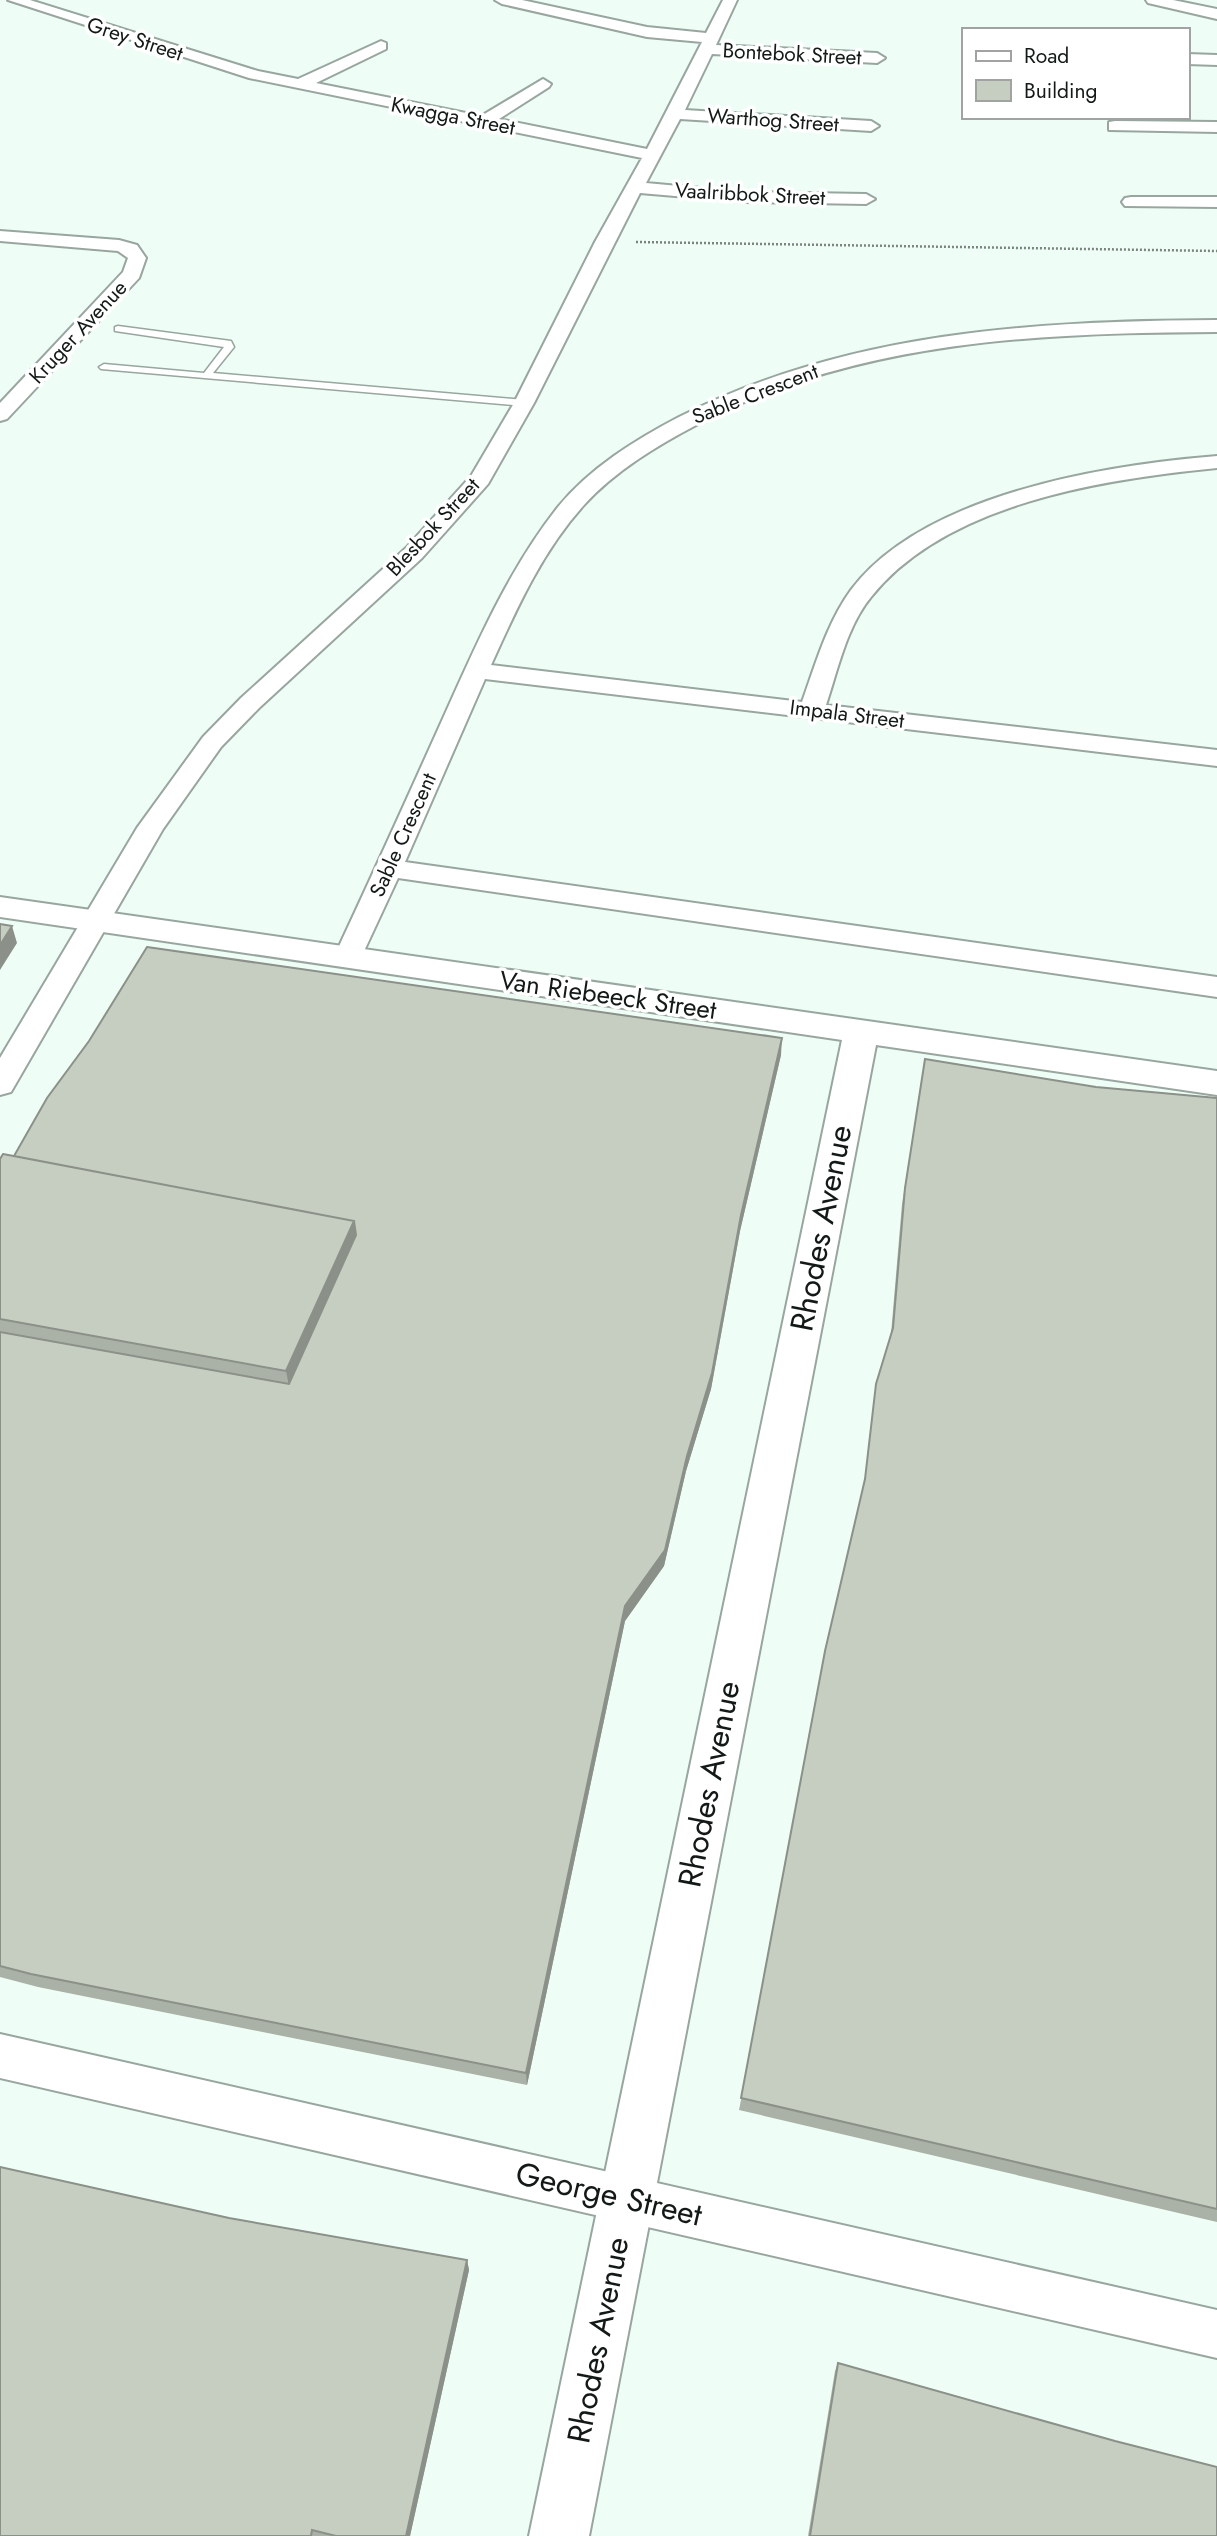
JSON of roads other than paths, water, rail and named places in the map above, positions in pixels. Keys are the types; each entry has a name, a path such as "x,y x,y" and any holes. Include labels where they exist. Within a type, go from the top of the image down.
{"street":[{"name":"Grey Street","path":"15,0 255,75"},
{"name":"Bontebok Street","path":"502,0 709,43 877,58"},
{"name":"Blesbok Street","path":"0,1084 150,828 212,742 250,703 414,553 468,495 524,403 604,242 675,114 730,0"},
{"path":"1153,0 1217,14"},
{"path":"298,85 381,46"},
{"path":"1189,60 1217,60"},
{"name":"Kwagga Street","path":"255,75 651,155"},
{"path":"483,122 543,84"},
{"name":"Warthog Street","path":"675,114 872,126"},
{"path":"1115,126 1217,127"},
{"name":"Vaalribbok Street","path":"634,187 745,197 866,199"},
{"path":"1131,202 1217,202"},
{"name":"Kruger Avenue","path":"0,236 119,246 130,249 137,258 132,274 0,415"},
{"name":"Sable Crescent","path":"348,957 476,671 529,567 573,503 613,467 711,408 801,374 939,342 1065,327 1217,326"},
{"path":"812,710 836,638 850,610 862,591 885,567 910,547 996,506 1043,492 1103,478 1217,462"},
{"name":"Impala Street","path":"476,671 1217,758"},
{"path":"389,868 1217,987"},
{"name":"Van Riebeeck Street","path":"0,907 1217,1083"},
{"name":"Rhodes Avenue","path":"559,2536 861,1032"},
{"name":"George Street","path":"0,2056 1217,2334"}],"lane":[{"path":"118,329 222,340 228,343 229,347 208,374"},
{"path":"104,367 524,403"}]}
